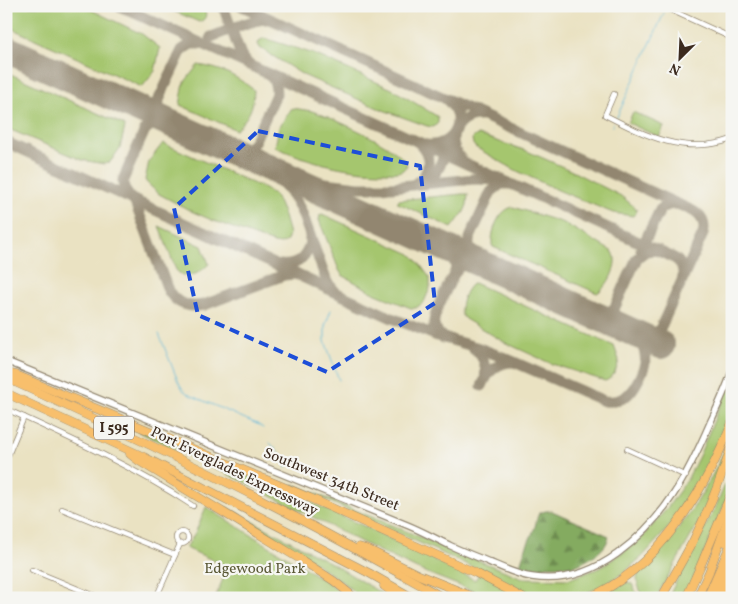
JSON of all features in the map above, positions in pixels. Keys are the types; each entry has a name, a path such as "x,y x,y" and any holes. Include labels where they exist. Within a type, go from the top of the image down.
{"highway":[{"path":"6,373 16,375 310,498 476,573 523,598"},
{"name":"Port Everglades Expressway","path":"6,378 248,493 339,540 444,598"},
{"name":"Port Everglades Expressway","path":"6,393 116,444 369,573 413,598"},
{"path":"587,598 611,587 627,576 645,561 659,545 699,491 718,456 732,424"},
{"path":"116,444 139,461 300,558 334,580 355,598"},
{"path":"662,598 706,515 732,444"},
{"path":"686,598 732,491"},
{"path":"699,598 732,508"},
{"path":"699,598 732,525"},
{"path":"339,540 369,550 424,577 476,598"},
{"path":"707,598 732,541"},
{"path":"714,598 732,556"},
{"path":"720,598 732,572"},
{"path":"369,573 379,583 400,598"}],"street":[{"path":"662,6 732,38"},
{"path":"614,94 605,115 651,137 689,146 716,144 732,139"},
{"name":"Southwest 34th Street","path":"6,361 401,522 452,547 514,573 534,578 568,577 592,570 624,549 642,533 666,506 686,476 696,457 732,371"},
{"path":"6,409 60,433 138,472 170,490 193,506"},
{"path":"6,460 24,417"},
{"path":"627,449 686,476"},
{"path":"62,508 175,555"},
{"path":"156,598 180,544"},
{"path":"32,570 100,598"}],"highlighted area":[{"path":"258,131 420,166 435,303 327,372 198,315 174,208"}],"green space":[{"path":"6,6 83,6 142,34 160,48 155,71 142,87 6,26"},
{"path":"162,6 197,6 205,11 206,16 199,22"},
{"path":"264,38 314,54 392,89 438,117 438,123 434,127 427,126 380,109 303,75 260,48 259,41"},
{"path":"198,65 228,73 254,90 250,112 236,130 180,105 184,83"},
{"path":"6,72 124,125 120,148 111,161 104,164 82,160 6,128"},
{"path":"292,108 312,111 365,134 393,151 403,159 407,166 402,171 396,172 371,172 343,168 315,162 275,147 279,127"},
{"path":"633,112 664,126 659,137 628,123"},
{"path":"479,135 527,151 570,170 621,196 637,209 636,213 633,216 613,213 515,170 475,147 472,139"},
{"path":"163,143 275,195 289,234 287,241 281,244 274,243 214,221 159,194 145,180 149,161"},
{"path":"468,194 467,205 452,228 398,203 398,200"},
{"path":"513,207 564,223 613,252 615,257 614,269 605,286 597,293 493,247 493,234 496,222 503,212"},
{"path":"322,214 411,254 430,278 430,288 424,302 416,308 411,308 376,294 342,275 319,220"},
{"path":"159,226 202,246 209,264 193,275 180,274 176,270"},
{"path":"474,283 614,346 619,360 613,375 605,381 552,364 506,343 465,319 461,313 461,304 466,292"},
{"path":"731,388 732,416 723,440 690,500 679,516 642,557 623,573 599,588 571,598 497,598 473,591 417,569 381,552 238,479 139,432 139,430 250,476 366,527 475,580 481,571 293,484 523,578 569,579 600,568 622,553 640,539 665,511 687,480 725,394"},
{"path":"732,437 714,488 699,522 658,594 645,598 638,583 638,574 689,514 705,489"},
{"path":"732,466 732,486 685,598 668,598 719,500"},
{"name":"Edgewood Park","path":"206,507 329,583 349,598 215,598 228,567 186,548 196,531"},
{"path":"226,507 333,564 389,598 361,598 341,581 296,550"},
{"path":"552,511 609,536 607,542 594,556 571,568 566,566 546,566 543,571 536,572 520,567 539,513"},
{"path":"627,582 632,584 639,598 597,598 605,594"}],"waterway":[{"path":"617,117 664,13"},
{"path":"331,310 325,326 325,341 339,380"},
{"path":"159,334 183,390 190,395 263,428"},
{"path":"270,443 283,457 286,468"}],"taxiway":[{"path":"119,6 674,258 681,266 683,278"},
{"path":"223,6 241,55 248,64"},
{"path":"242,6 696,213 704,224 703,234 660,329 647,335 632,332"},
{"path":"211,37 247,23 268,19"},
{"path":"166,121 160,111 159,99 182,50 191,44 201,44"},
{"path":"232,151 244,150 254,142 276,94 275,83 269,74"},
{"path":"138,108 152,106 161,96"},
{"path":"426,145 436,145 444,142 455,130 457,115 447,100"},
{"path":"463,161 457,154 454,146 453,138 455,131 465,120 482,116"},
{"path":"131,199 124,189 123,180 145,130 154,123 166,121"},
{"path":"6,142 392,318 437,336 476,347 505,358 604,401 619,400 629,394 638,381 644,367 645,357 642,344 636,336 625,329"},
{"path":"416,183 425,174 428,163 426,152 418,142"},
{"path":"423,183 428,181 435,173 447,149"},
{"path":"262,164 279,179 295,199 327,282 334,290"},
{"path":"277,171 326,183 358,187 391,187 474,179 496,180"},
{"path":"485,266 471,256 469,240 491,192 501,184 509,184"},
{"path":"134,200 168,290 175,299 183,304 193,306 204,305 284,275 296,274"},
{"path":"641,249 660,210 668,205 678,204"},
{"path":"281,265 293,264 302,259 308,250 310,238"},
{"path":"444,247 454,258 456,264 455,272"},
{"path":"591,313 604,314 610,312 615,307 637,258 646,251 658,250"},
{"path":"443,338 435,329 434,320 438,306 455,272 460,266 467,263 481,264"},
{"path":"472,347 479,353 483,361 485,379"},
{"path":"482,386 494,368 508,362 514,362"}],"runway":[{"path":"6,49 661,345"}]}
